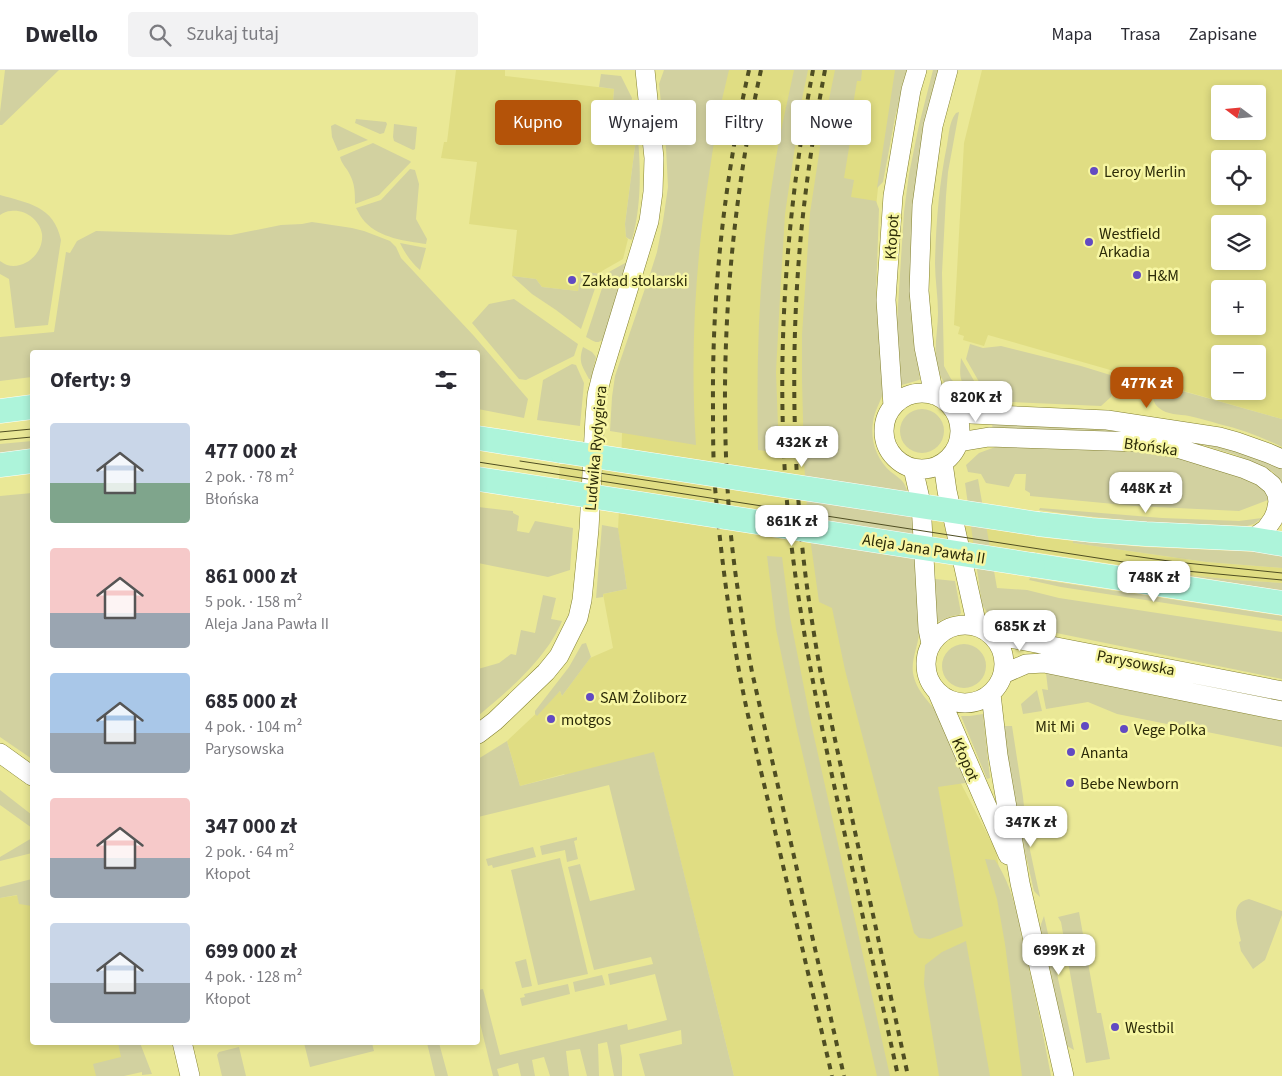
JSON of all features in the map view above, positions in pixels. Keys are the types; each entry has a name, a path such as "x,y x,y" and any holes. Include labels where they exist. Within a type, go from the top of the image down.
{"main road":[{"path":"0,411 30,407"},
{"path":"480,438 1038,524 1091,530 1252,539 1282,544"},
{"path":"0,465 30,461"},
{"name":"Aleja Jana Pawła II","path":"480,479 1282,603"}],"street":[{"name":"Ludwika Rydygiera","path":"480,732 546,672 559,656 578,618 582,600 589,529 597,395 649,221 653,192 654,158 645,70"},
{"name":"Kłopot","path":"893,406 886,300 894,196 917,70"},
{"name":"Kłopot","path":"934,395 924,346 919,291 922,205 933,126 948,70"},
{"path":"912,394 934,395 944,400 958,418 960,430 958,442 953,454 943,463 934,468 913,468 901,463 892,454 886,443 884,430 886,417 893,406 912,394"},
{"name":"Błońska","path":"952,408 971,414 1107,420 1181,431 1219,437 1282,459"},
{"name":"Błońska","path":"958,442 989,437 1140,442 1177,448 1245,469 1261,476 1272,485 1277,494 1278,502 1273,519 1266,528 1252,539"},
{"path":"943,463 947,490 984,630"},
{"path":"913,468 921,504 928,629 931,644"},
{"path":"964,625 984,630 998,642 1003,652 1003,674 999,683 991,694 973,702 960,703 947,699 936,691 926,669 927,656 931,644 940,634 951,627 964,625"},
{"name":"Parysowska","path":"984,630 1282,691"},
{"name":"Parysowska","path":"1003,674 1026,664 1044,663 1282,711"},
{"name":"Kłopot","path":"936,691 1020,883"},
{"name":"Kłopot","path":"991,694 998,755 1020,883 1064,1076"},
{"path":"0,753 30,775"},
{"path":"183,1045 190,1076"}],"shaded area":[{"path":"456,70 505,70 505,76 614,89 613,100 591,100 591,145 635,145 625,224 626,237 628,239 623,259 600,274 581,271 578,291 542,287 536,279 512,276 517,230 469,224 477,162 441,158 444,142 447,142"},
{"path":"703,70 903,70 885,145 872,244 867,430 891,513 1036,535 1037,537 1073,541 1073,543 1206,562 1282,568 1282,583 1236,580 1179,574 895,532 911,671 926,716 996,851 1006,907 1030,1076 734,1076 654,753 520,786 507,741 560,691 562,696 590,658 613,648 603,594 627,589 618,530 620,489 559,479 560,463 621,472 622,433 686,145 696,145 696,101"},
{"name":"Westfield Arkadia","path":"982,70 1282,70 1282,419 1216,400 1266,400 1266,345 1211,345 1211,399 988,335 984,346 963,340 964,336 958,334 960,327 954,325 964,143"},
{"path":"30,893 30,1045 134,1045 124,1076 0,1076 0,898"}],"green space":[{"path":"5,70 59,70 0,125 0,112"},
{"path":"664,70 729,70 722,100 706,100 706,145 714,145 704,208 697,276 694,343 696,445 610,431 615,376 657,252 668,187 666,145 696,145 696,100 661,100 659,84"},
{"path":"794,70 808,70 802,100 791,100 791,145 795,145 785,214 776,372 779,453 758,450 758,345 765,240 778,146 781,145 781,132"},
{"path":"835,70 862,70 861,81 857,81 854,100 829,100"},
{"path":"895,70 907,70 895,118 883,182 877,188"},
{"path":"933,70 938,70 922,140 913,207 913,328 920,379 901,385 896,337 904,212 909,174 919,125"},
{"path":"601,74 621,76 632,100 613,100 614,89 599,87"},
{"path":"959,112 948,172 946,196 942,273 944,366 951,379 962,390 979,402 979,406 962,400 948,387 941,377 936,362 938,313 935,263 938,204 950,128 952,120 956,113"},
{"path":"356,119 386,122 387,124 384,133 380,134 355,123"},
{"path":"335,124 368,140 338,151 332,137 331,126"},
{"path":"394,124 417,127 415,149 413,150 394,141"},
{"path":"373,143 411,162 379,195 355,204 353,182 340,157"},
{"path":"638,145 640,190 632,240 626,237 625,224 635,146"},
{"path":"820,145 850,145 844,178 854,180 851,197 876,201 879,209 876,296 883,393 872,429 878,456 886,467 903,482 910,501 919,631 913,662 913,673 920,691 939,715 970,786 965,783 938,787 963,926 930,939 919,938 914,933 845,670 832,608 819,602 808,523 802,380 802,335 810,213"},
{"path":"410,169 415,170 419,184 416,219 427,239 426,244 393,238 378,232 365,222 356,208 381,200"},
{"path":"0,195 38,208 46,213 58,229 61,240 48,325 15,328 9,279 0,274 0,261 14,266 27,262 40,248 42,234 38,224 31,216 16,211 5,212 0,215"},
{"path":"312,222 352,228 390,241 396,247 401,258 474,336 528,399 524,418 480,409 480,350 30,350 30,377 0,381 0,337 54,332 66,252 70,253 77,241 96,231 231,235 281,225"},
{"path":"400,243 426,248 420,270 409,258"},
{"path":"627,262 604,339 599,342 593,341 586,337 607,273"},
{"path":"581,271 600,274 581,329 532,294 512,276 536,279 542,287 578,291"},
{"path":"514,299 578,344 574,356 526,380 519,379 472,323 489,304"},
{"path":"970,344 983,348 1001,346 1117,377 1111,397 1101,406 990,401 966,359"},
{"path":"583,347 592,352 596,357 591,379 589,379 584,371 582,364"},
{"path":"961,358 981,393 980,396 964,385 962,381 960,372"},
{"path":"572,364 576,365 584,383 580,426 537,420 543,380"},
{"path":"1154,383 1282,419 1282,447 1235,428 1189,416 1169,413 1156,406 1153,400"},
{"path":"926,409 938,415 943,422 943,440 938,447 931,452 918,453 910,450 903,443 900,427 903,419 910,412"},
{"path":"992,424 1141,430 1167,433 1254,456 1282,469 1282,484 1273,472 1267,468 1236,455 1193,442 993,430"},
{"path":"30,441 30,449 0,453 0,444"},
{"path":"998,446 1142,451 1190,458 1261,484 1268,500 1239,511 1135,506 1030,496 1030,493 1025,490 1026,474 1015,474 1009,487 986,483 981,474 968,472 966,465 979,453"},
{"path":"978,479 997,588 1027,590 1059,598 1282,632 1282,679 998,621 989,615 982,605 965,483"},
{"path":"30,493 30,758 0,737 0,496"},
{"path":"480,507 513,511 513,513 519,516 517,531 529,533 535,521 573,528 570,570 548,577 480,563"},
{"path":"1040,508 1162,518 1239,521 1262,518 1254,524 1247,526 1145,522 1075,515 1039,510"},
{"path":"602,525 618,528 627,589 603,594 603,597 596,598"},
{"path":"1073,541 1144,547 1282,553 1282,568 1206,562 1073,543"},
{"path":"767,556 782,557 790,617 811,723 890,1076 877,1076 797,730 776,629"},
{"path":"1179,574 1282,583 1282,591"},
{"path":"1030,578 1282,616 1282,621 1061,587 1029,580"},
{"path":"935,579 955,581 961,613 959,615 937,622"},
{"path":"543,595 556,598 551,619 562,621 547,648 525,673 480,714 480,668 499,663 511,654 516,655 521,630 535,633"},
{"path":"586,643 591,657 562,696 560,691 537,716 535,711 569,667 582,644"},
{"path":"968,644 980,650 985,657 985,675 980,682 973,687 960,688 952,685 945,678 942,662 945,654 952,647"},
{"path":"1046,673 1282,721 1282,747 1117,714 1088,702 1046,709 1042,689 1048,690"},
{"path":"1037,690 1042,711 1023,714 1021,704"},
{"path":"983,714 990,778 987,779 961,716"},
{"path":"1003,726 1012,726 1027,836 1040,897 1034,891 1014,804"},
{"path":"507,741 520,786 654,752 734,1076 645,1076 639,1054 682,1044 681,1030 620,1045 622,1076 614,1076 607,1042 598,1044 599,1076 587,1076 580,1049 566,1051 569,1076 550,1076 544,1057 532,1060 535,1076 521,1076 518,1063 497,1069 499,1076 493,1076 480,1023 480,990 483,989 500,1055 627,1024 628,1030 667,1020 655,974 610,985 608,974 653,964 651,957 594,970 568,867 580,864 590,901 635,890 609,785 480,817 480,758"},
{"path":"0,790 30,813 30,827 0,805"},
{"path":"577,837 577,840 574,841 578,859 567,862 565,850 542,855 540,846"},
{"path":"30,839 30,854 0,861 0,857"},
{"path":"533,847 536,857 493,868 492,865 488,866 486,859"},
{"path":"560,858 588,974 538,985 511,870"},
{"path":"985,859 995,860 1011,893 1036,998 1051,1076 1022,1076 1005,944 997,899"},
{"path":"30,880 30,906 19,904 17,895 0,898 0,887"},
{"path":"1249,899 1282,911 1265,960 1253,969 1241,951 1236,916 1238,905"},
{"path":"1079,912 1097,1013 1101,1013 1110,1059 1086,1063 1061,922 1058,917"},
{"path":"1044,916 1074,1050 1067,1046 1040,927"},
{"path":"966,941 990,1076 939,1076 924,984 925,965 942,952"},
{"path":"526,959 532,986 522,988 515,962"},
{"path":"602,975 605,985 575,992 573,982"},
{"path":"568,984 570,994 522,1006 520,998 525,997 524,994"},
{"path":"118,1045 141,1045 152,1074 142,1075 142,1072 124,1076 96,1076 93,1064 121,1057"},
{"path":"304,1045 372,1045 374,1051 310,1067"},
{"path":"427,1045 440,1045 448,1076 435,1076"},
{"path":"239,1047 246,1076 222,1076 217,1055 219,1052"}],"tram line":[{"path":"0,432 30,429"},
{"path":"0,440 30,437"},
{"path":"520,461 711,490"},
{"path":"480,462 1175,570 1282,580"},
{"path":"1126,555 1282,573"}],"railway":[{"path":"749,70 726,195 717,279 713,363 715,487 726,585 743,691 832,1076"},
{"path":"761,70 742,176 735,229 726,335 725,389 729,518 737,584 752,672 844,1076"},
{"path":"813,70 795,182 785,296 782,410 789,524 805,638 819,713 898,1076"},
{"path":"825,70 807,182 798,266 794,394 800,522 821,675 908,1076"}],"place":[{"name":"Leroy Merlin","path":"1094,171"},
{"name":"Westfield Arkadia","path":"1089,242"},
{"name":"H&M","path":"1137,275"},
{"name":"Zakład stolarski","path":"572,280"},
{"name":"SAM Żoliborz","path":"590,697"},
{"name":"motgos","path":"551,719"},
{"name":"Mit Mi","path":"1085,726"},
{"name":"Vege Polka","path":"1124,729"},
{"name":"Ananta","path":"1071,752"},
{"name":"Bebe Newborn","path":"1070,783"},
{"name":"Westbil","path":"1115,1027"}]}
